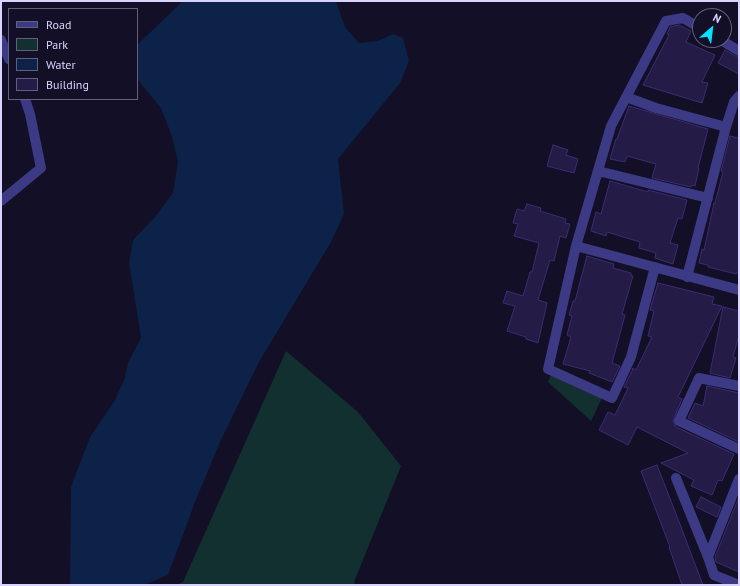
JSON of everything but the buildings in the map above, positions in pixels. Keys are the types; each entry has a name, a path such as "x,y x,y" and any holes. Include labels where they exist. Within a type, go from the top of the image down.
{"street":[{"path":"655,267 631,357 612,398 548,369 576,246 611,126 666,21 683,18 692,23"},
{"path":"1,40 8,57"},
{"path":"687,277 726,127 734,102 739,96"},
{"path":"626,97 656,108 726,127"},
{"path":"1,201 42,168 25,100"},
{"path":"598,171 708,198"},
{"path":"576,246 739,290"},
{"path":"739,386 699,378 680,421 739,449"},
{"path":"676,478 714,575 739,585"},
{"path":"708,557 739,479"}],"green space":[{"path":"286,351 358,412 401,466 354,582 355,585 176,585 183,582"},
{"path":"551,375 602,398 591,421 548,382"}],"water":[{"path":"183,1 336,1 345,27 359,43 378,41 393,34 403,38 409,61 400,83 338,159 344,214 331,242 259,362 220,442 195,502 168,575 144,585 70,585 71,487 90,437 115,400 125,378 128,363 141,338 129,262 133,240 155,217 173,193 178,161 171,134 161,108 138,80 138,44"}]}
